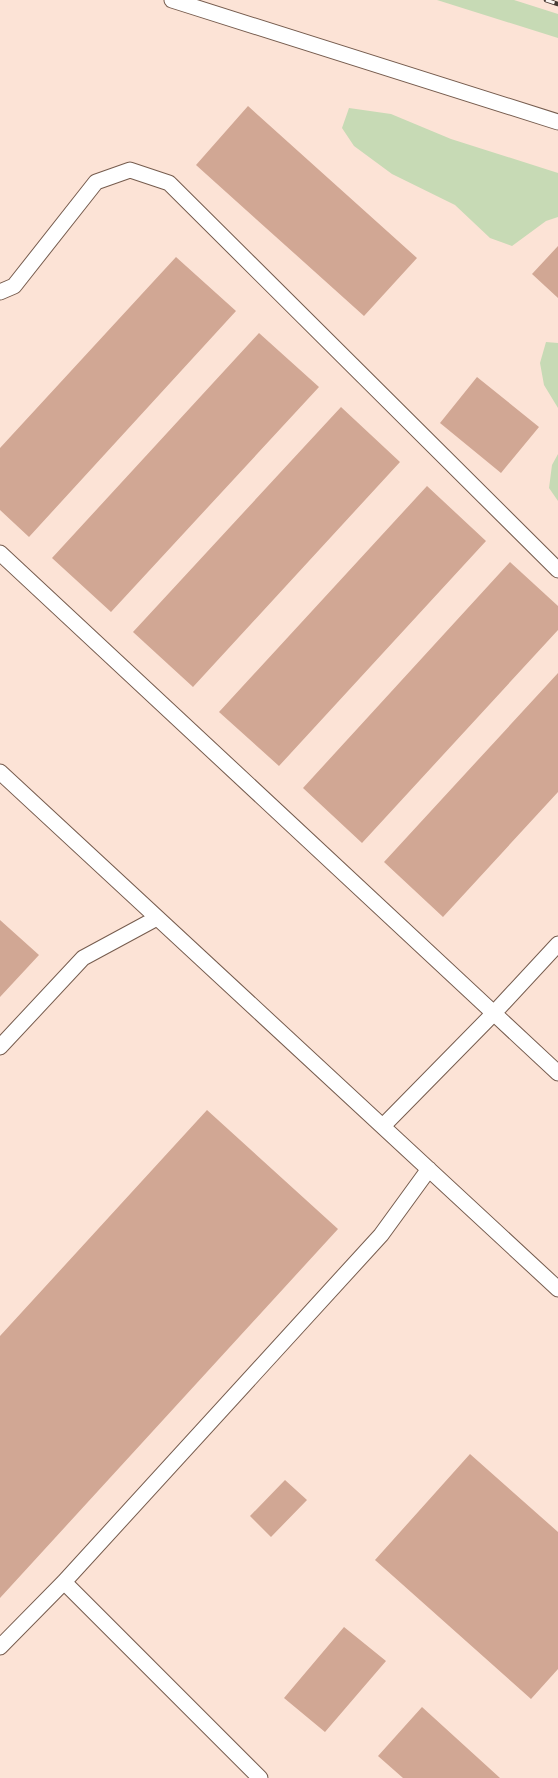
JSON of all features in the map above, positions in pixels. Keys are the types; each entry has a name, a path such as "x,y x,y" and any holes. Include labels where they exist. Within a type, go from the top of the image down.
{"lane":[{"path":"172,0 558,122"},
{"path":"0,292 14,286 96,182 130,170 168,183 558,570"},
{"path":"0,553 558,1073"},
{"path":"0,772 558,1289"},
{"path":"0,1047 83,958 157,918"},
{"path":"383,1126 494,1013 558,944"},
{"path":"0,1647 64,1582 381,1235 429,1169"},
{"path":"64,1582 260,1778"}],"green space":[{"path":"437,0 514,0 558,14 558,38"},
{"path":"349,108 391,114 451,139 558,173 558,217 546,221 512,246 490,238 455,205 392,174 354,146 342,128"},
{"path":"546,342 558,343 558,408 544,385 540,363"},
{"path":"558,454 558,501 549,488 552,465"}],"building":[{"path":"248,106 417,258 364,316 196,165"},
{"path":"558,246 558,298 532,274"},
{"path":"176,257 236,311 29,537 0,510 0,448"},
{"path":"259,333 319,387 111,612 52,558"},
{"path":"477,377 539,427 501,473 440,423"},
{"path":"341,407 400,462 193,687 133,632"},
{"path":"427,486 486,541 279,766 219,712"},
{"path":"510,562 558,606 558,630 362,843 303,788"},
{"path":"558,673 558,792 443,917 384,862"},
{"path":"0,920 39,955 0,997"},
{"path":"207,1110 338,1229 0,1598 0,1336"},
{"path":"470,1454 558,1532 558,1669 531,1699 375,1560"},
{"path":"285,1480 307,1500 271,1537 250,1516"},
{"path":"344,1627 386,1661 325,1732 284,1698"},
{"path":"422,1707 500,1778 403,1778 378,1756"}],"railway":[{"path":"546,0 558,4"}]}
